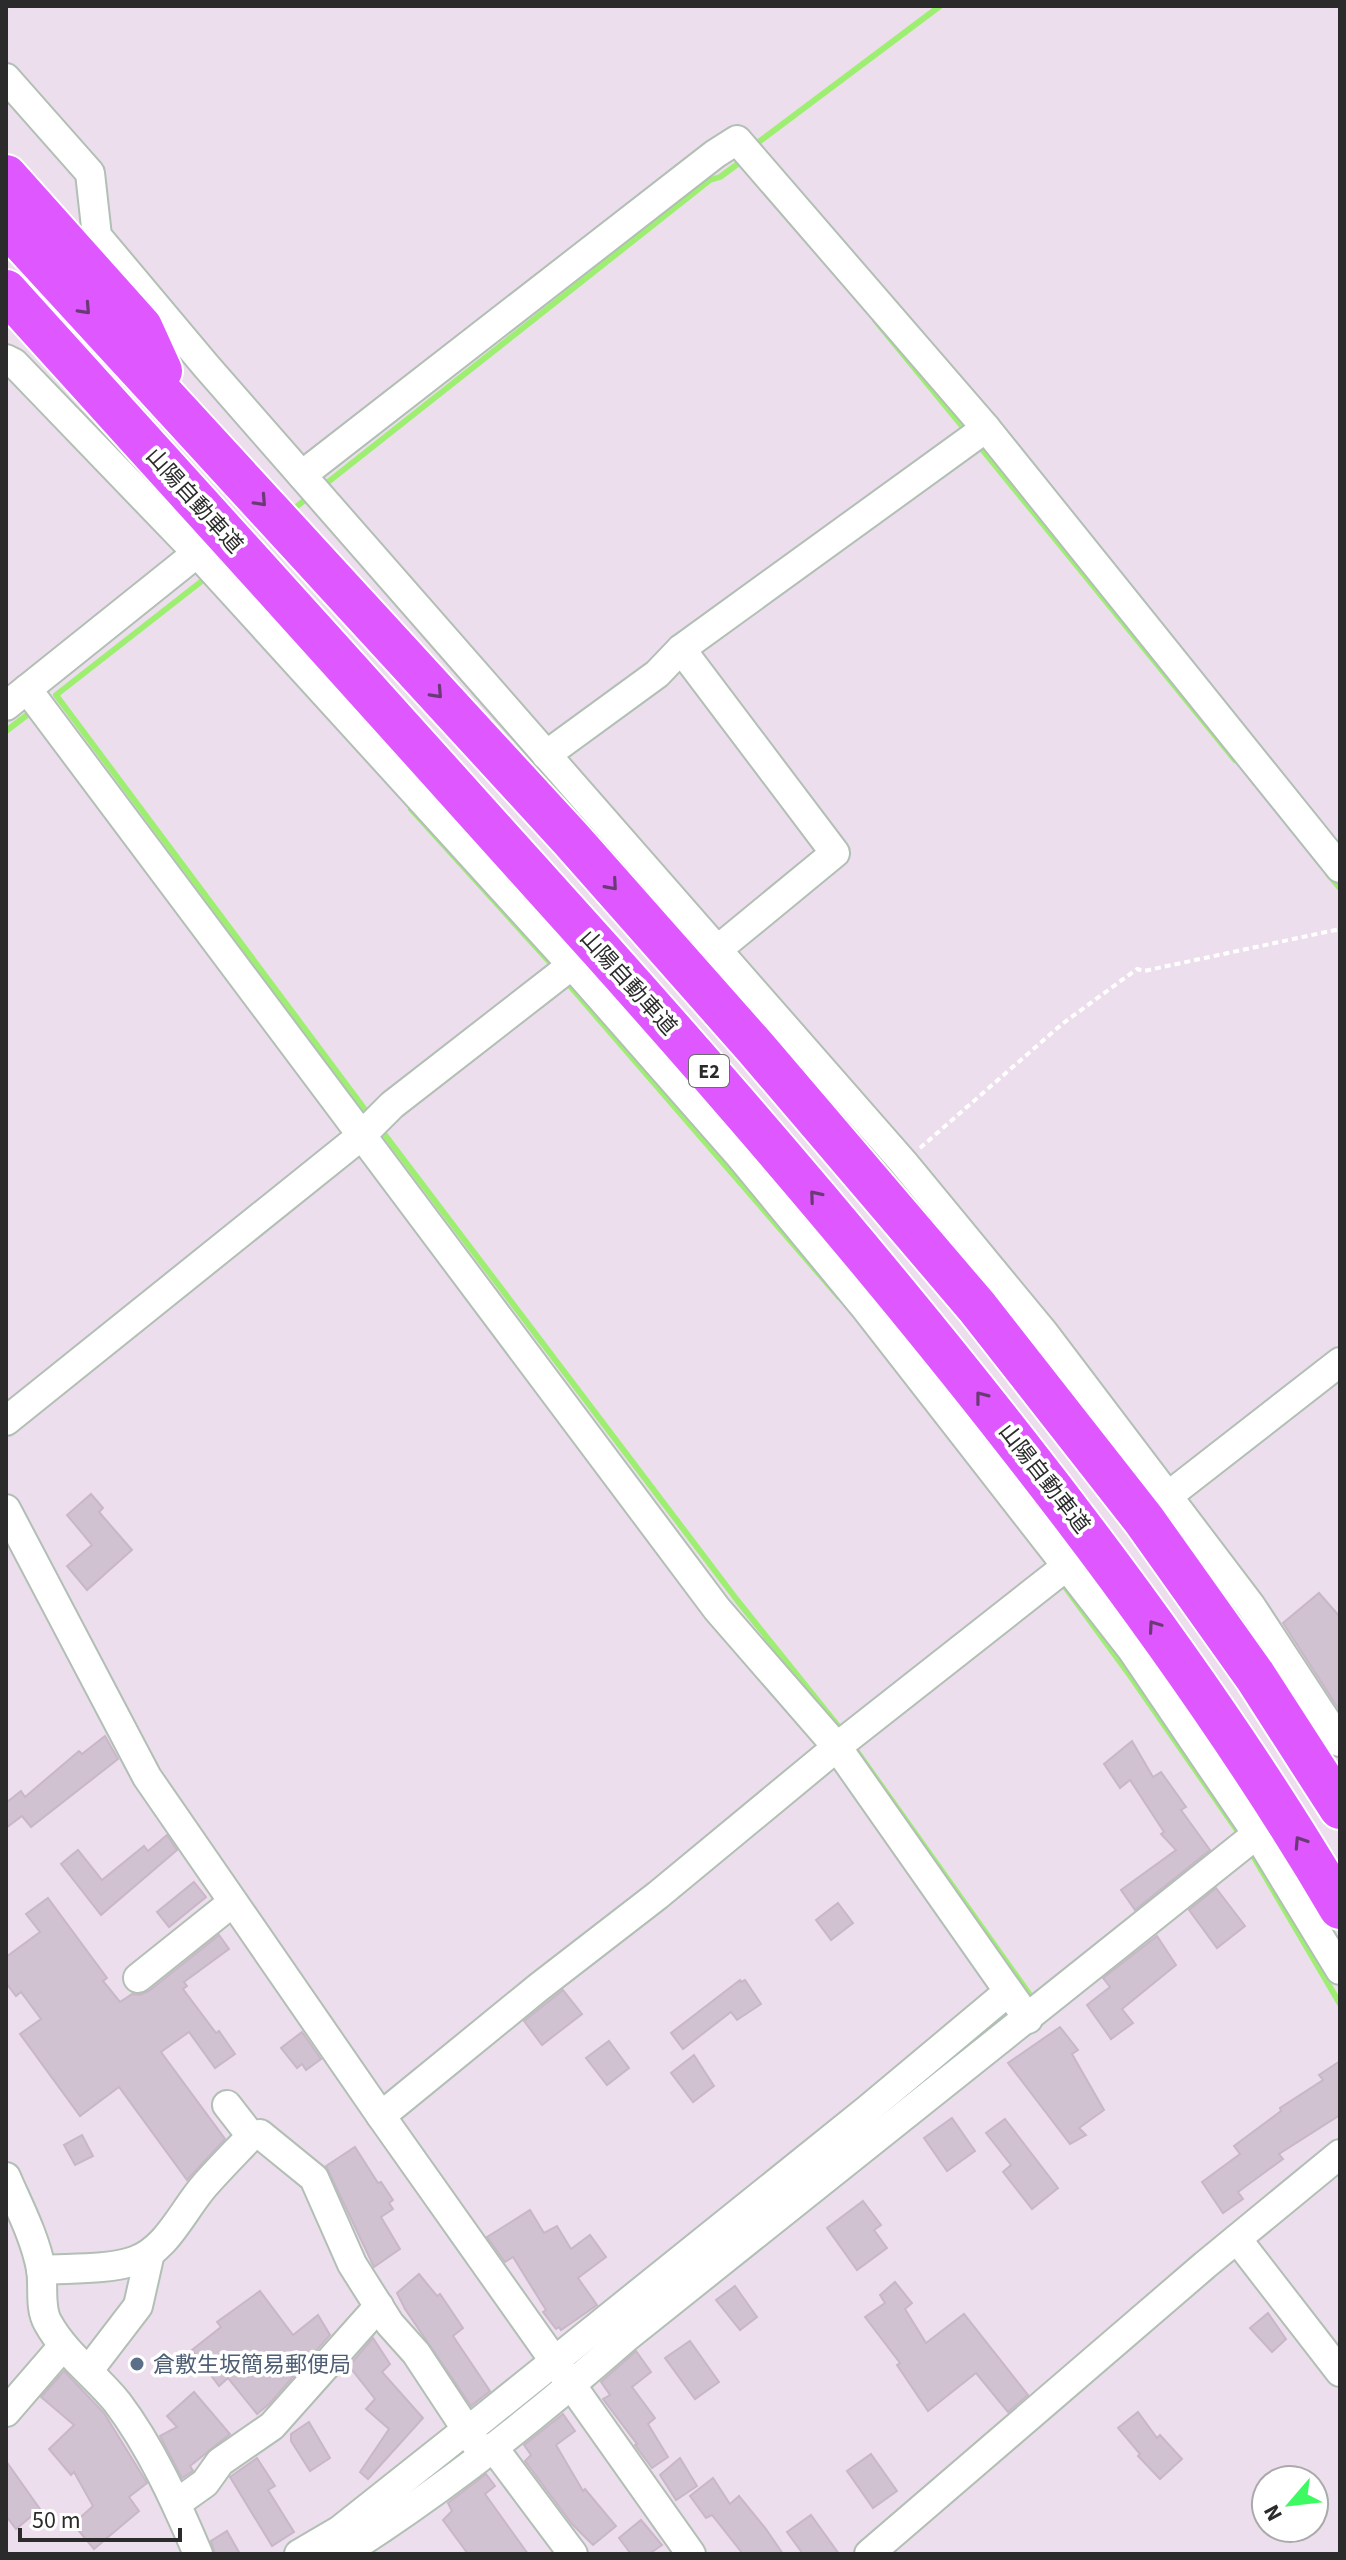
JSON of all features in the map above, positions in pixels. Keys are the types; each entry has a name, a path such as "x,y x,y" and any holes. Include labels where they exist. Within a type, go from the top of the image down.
{"highway":[{"path":"6,176 31,236"},
{"name":"E2","path":"31,236 180,413 570,838 755,1047 977,1307 1144,1520 1255,1676 1340,1808"},
{"name":"山陽自動車道","path":"6,291 718,1081 920,1319 1105,1557 1212,1707 1340,1908"}],"street":[{"path":"6,78 90,173 97,236 312,487 903,1162 1044,1333 1251,1606 1340,1742"},
{"path":"312,487 715,154 737,140 750,152 976,435 1340,868"},
{"path":"6,359 14,363 208,565 564,972 740,1156 854,1293 1060,1572 1132,1650 1249,1840 1338,1963"},
{"path":"546,755 657,674 681,649 976,435"},
{"path":"208,565 28,702 370,1127 717,1609 844,1742 1018,2005"},
{"path":"681,649 835,853 717,950"},
{"path":"6,1421 370,1127 392,1105 564,972"},
{"path":"1168,1496 1340,1362"},
{"path":"6,1509 147,1777 381,2116 691,2554"},
{"path":"381,2116 1060,1572"},
{"path":"478,2443 475,2425 628,2336 1018,2005 1249,1840"},
{"path":"138,1978 233,1902"},
{"path":"227,2105 251,2136"},
{"path":"41,2270 116,2264 150,2253 180,2221 203,2187 251,2136 260,2134 314,2178 352,2264 390,2324 416,2353 478,2443 573,2554"},
{"path":"869,2554 1340,2154"},
{"path":"6,2177 34,2243 41,2270 46,2321 59,2350 89,2370 118,2403 177,2503 198,2554"},
{"path":"1237,2239 1340,2372"},
{"path":"89,2370 138,2306 150,2253"},
{"path":"177,2503 205,2483 220,2462 272,2426 379,2306"},
{"path":"6,2412 59,2350"},
{"path":"299,2554 478,2443"},
{"path":"342,2554 387,2526 478,2443"}],"path":[{"path":"903,1162 1062,1024 1137,969 1144,971 1340,929"}],"building":[{"path":"91,1494 103,1508 99,1512 132,1550 87,1590 67,1566 92,1545 67,1515"},
{"path":"1319,1593 1340,1617 1340,1711 1283,1623"},
{"path":"105,1736 118,1759 31,1827 22,1816 6,1828 6,1803 21,1791 25,1797 79,1751 82,1754"},
{"path":"1132,1741 1153,1777 1161,1772 1186,1807 1181,1810 1210,1850 1135,1910 1121,1890 1176,1850 1161,1834 1164,1832 1130,1780 1120,1788 1104,1764"},
{"path":"167,1835 177,1850 101,1915 61,1864 78,1850 102,1880 144,1846 148,1851"},
{"path":"194,1882 206,1897 169,1927 157,1912"},
{"path":"1216,1888 1245,1926 1217,1948 1189,1910"},
{"path":"48,1898 107,1978 103,1981 120,2002 132,1994 149,1991 219,1935 229,1949 184,1982 187,1986 183,1989 235,2054 215,2068 189,2032 161,2052 225,2139 187,2180 119,2087 80,2116 20,2034 41,2019 21,1992 16,1996 6,1983 6,1957 40,1932 26,1914"},
{"path":"838,1903 853,1923 831,1940 816,1920"},
{"path":"1157,1936 1176,1965 1122,2009 1133,2023 1111,2039 1087,2005 1110,1987 1103,1978"},
{"path":"740,1980 745,1980 761,2004 737,2020 731,2012 683,2049 671,2033"},
{"path":"563,1990 582,2014 542,2045 524,2021"},
{"path":"1060,2027 1078,2050 1072,2054 1104,2110 1079,2128 1086,2135 1070,2144 1008,2063"},
{"path":"302,2032 321,2059 306,2070 302,2064 297,2068 281,2048"},
{"path":"609,2041 629,2068 607,2085 586,2058"},
{"path":"694,2055 714,2086 693,2102 671,2073"},
{"path":"1340,2061 1340,2115 1279,2154 1283,2159 1238,2192 1243,2199 1223,2213 1202,2182 1240,2154 1234,2146 1281,2111 1280,2108 1323,2080 1319,2075"},
{"path":"952,2118 975,2151 947,2171 924,2138"},
{"path":"1005,2119 1058,2188 1032,2209 1003,2172 1011,2165 986,2133"},
{"path":"82,2135 93,2156 75,2165 64,2145"},
{"path":"355,2147 393,2200 389,2203 393,2209 381,2217 400,2249 374,2267 326,2166"},
{"path":"863,2201 881,2225 874,2230 887,2248 857,2270 827,2228"},
{"path":"530,2210 544,2233 557,2226 571,2249 590,2235 606,2257 578,2278 597,2305 561,2330 559,2327 556,2329 543,2312 546,2310 513,2257 505,2262 487,2237"},
{"path":"419,2274 437,2296 440,2294 463,2328 453,2336 490,2391 471,2406 397,2293"},
{"path":"895,2282 912,2303 905,2309 926,2343 964,2314 1028,2395 1008,2412 976,2373 928,2411 897,2365 900,2363 865,2317 885,2303 880,2295"},
{"path":"735,2286 757,2317 740,2330 716,2300"},
{"path":"260,2291 293,2335 318,2315 330,2335 257,2414 228,2378 219,2386 192,2350 221,2327 217,2322"},
{"path":"1268,2313 1286,2339 1272,2352 1250,2328"},
{"path":"373,2338 390,2364 382,2372 423,2418 368,2479 360,2472 389,2429 366,2409 375,2399 349,2366"},
{"path":"690,2341 719,2382 695,2399 665,2358"},
{"path":"636,2351 651,2372 632,2387 655,2418 648,2424 668,2457 652,2468 603,2399 610,2395 601,2382"},
{"path":"64,2371 104,2413 147,2483 129,2497 139,2511 94,2549 73,2524 93,2506 74,2472 71,2475 49,2449 74,2425 41,2397"},
{"path":"194,2392 230,2434 190,2466 193,2471 182,2478 160,2436 177,2427 167,2416"},
{"path":"1138,2412 1157,2438 1160,2435 1182,2459 1160,2479 1118,2428"},
{"path":"563,2414 575,2431 556,2445 583,2491 585,2489 616,2526 593,2545 572,2524 525,2461 531,2455 524,2445"},
{"path":"309,2422 330,2458 310,2471 291,2441 291,2434"},
{"path":"871,2454 897,2491 873,2508 847,2471"},
{"path":"257,2458 275,2486 268,2490 294,2532 272,2546 230,2477"},
{"path":"680,2458 697,2486 676,2500 660,2475"},
{"path":"6,2461 40,2509 16,2529 6,2516"},
{"path":"486,2474 495,2486 485,2494 528,2554 468,2554 443,2520 452,2511 448,2503"},
{"path":"713,2478 730,2504 739,2496 783,2554 743,2554 712,2515 706,2518 690,2496"},
{"path":"811,2515 839,2554 803,2554 787,2532"},
{"path":"641,2520 662,2545 649,2554 631,2554 619,2538"},
{"path":"227,2531 240,2554 215,2554 211,2541"}],"waterway":[{"path":"752,147 940,6"},
{"path":"323,486 710,180 720,177 743,160"},
{"path":"875,320 967,432"},
{"path":"977,443 1235,760"},
{"path":"291,511 311,495"},
{"path":"207,577 56,695 369,1115"},
{"path":"6,731 35,709"},
{"path":"411,809 554,967"},
{"path":"1328,874 1340,888"},
{"path":"564,979 839,1297"},
{"path":"379,1127 737,1600 842,1731"},
{"path":"1060,1580 1241,1836"},
{"path":"851,1743 1030,1995 1025,2000"},
{"path":"1249,1849 1340,2004"},
{"path":"988,2031 1013,2010"}],"place":[{"name":"倉敷生坂簡易郵便局","path":"137,2364"}]}
